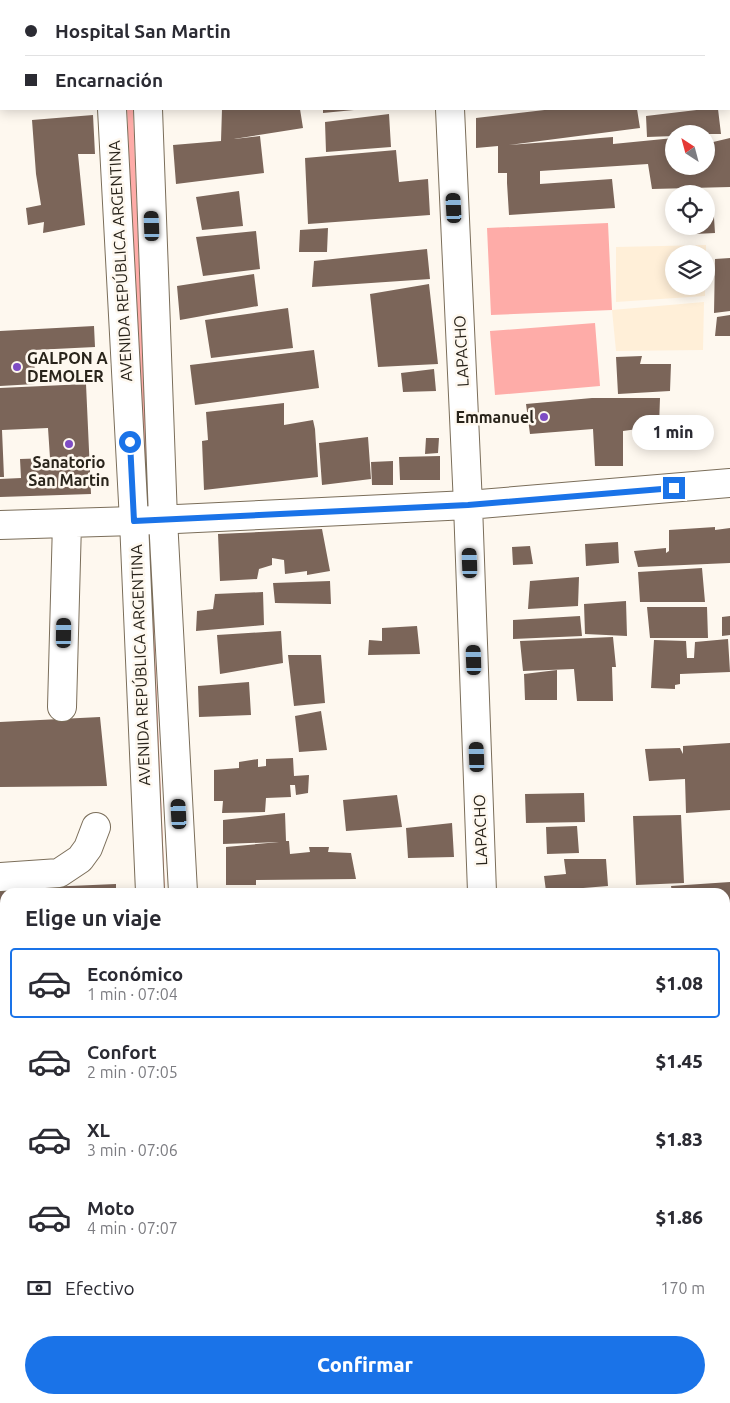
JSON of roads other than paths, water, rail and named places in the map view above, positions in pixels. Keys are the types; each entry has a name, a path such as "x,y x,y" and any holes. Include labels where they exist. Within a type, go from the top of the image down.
{"main road":[{"name":"AVENIDA REPÚBLICA ARGENTINA","path":"112,110 134,521 150,888"},
{"name":"AVENIDA REPÚBLICA ARGENTINA","path":"148,110 163,519 183,888"},
{"name":"LAPACHO","path":"450,110 468,505 482,888"},
{"path":"0,524 134,521 468,505 730,483"},
{"path":"62,707 67,523"},
{"path":"0,877 59,873 80,859 88,848 96,827"}],"place":[{"name":"GALPON A DEMOLER","path":"17,367"},
{"name":"Emmanuel","path":"544,417"},
{"name":"Sanatorio San Martin","path":"69,444"}]}
